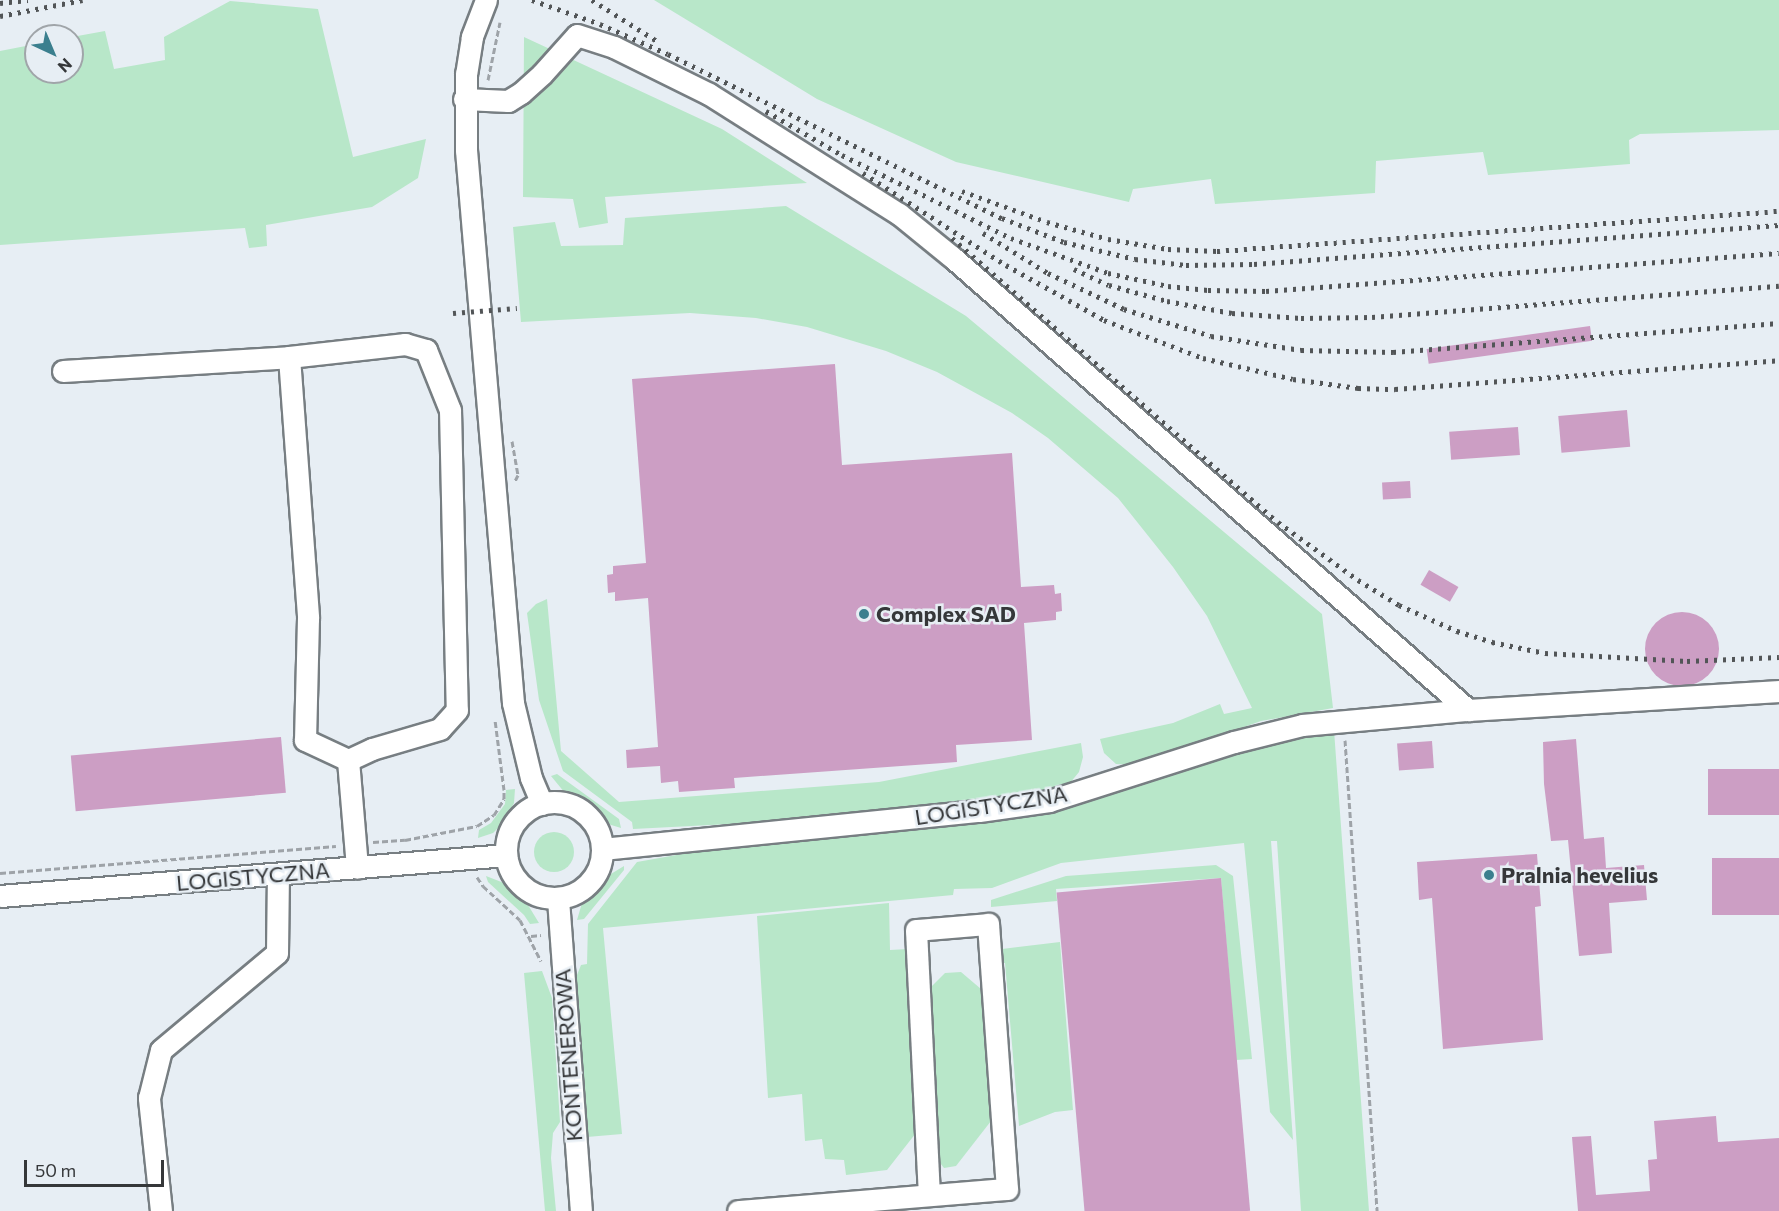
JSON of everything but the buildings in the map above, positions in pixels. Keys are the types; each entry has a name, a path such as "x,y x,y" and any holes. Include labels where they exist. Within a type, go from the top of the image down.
{"street":[{"path":"486,0 472,37 464,99 467,162 513,703 531,778 542,804"},
{"path":"464,99 508,101 542,75 577,35 614,47 709,94 899,214 952,257 1468,710"},
{"path":"63,371 289,357 405,344 426,350 450,410 457,710 440,729 372,749 348,760 305,740 308,618 289,357"},
{"name":"LOGISTYCZNA","path":"602,849 979,812 1048,801 1234,742 1291,728 1468,710 1779,691"},
{"path":"348,760 357,868"},
{"path":"554,802 579,809 596,827 602,849 600,863 587,885 577,892 558,899 540,897 519,884 512,874 506,855 507,837 512,825 530,808 554,802"},
{"name":"LOGISTYCZNA","path":"0,896 506,855"},
{"path":"161,1211 149,1098 161,1050 277,953 280,896 278,874"},
{"name":"KONTENEROWA","path":"558,899 581,1211"},
{"path":"738,1211 866,1206 929,1195 1007,1189 988,924 916,930 929,1195"}],"path":[{"path":"1344,732 1377,1211"},
{"path":"464,829 466,835"},
{"path":"0,873 335,846"},
{"path":"476,876 483,886 520,920 531,936 545,970"},
{"path":"531,936 543,935"}],"green space":[{"path":"654,0 1779,0 1779,130 1640,134 1629,140 1630,164 1488,175 1483,152 1376,161 1375,193 1215,204 1211,179 1133,189 1129,202 956,162 817,99"},
{"path":"230,1 318,9 353,157 426,139 418,178 372,207 266,225 267,246 249,248 245,228 0,245 0,51 24,46 24,84 84,84 84,35 105,31 114,69 165,60 164,37"},
{"path":"524,37 722,129 807,183 605,197 608,223 579,228 573,199 523,197"},
{"path":"786,206 966,316 1322,614 1333,708 1261,721 1136,765 1116,764 1104,753 1100,739 1173,723 1220,704 1224,714 1252,708 1207,616 1173,567 1118,498 1048,438 1012,413 937,372 886,351 807,327 756,318 690,313 521,322 513,227 555,222 561,246 623,245 625,218"},
{"path":"547,599 561,751 619,802 879,782 1081,743 1083,757 1079,772 1070,783 1057,790 1000,801 771,822 633,829 632,822 563,771 539,700 527,613 536,604"},
{"path":"1334,730 1369,1211 1301,1211 1277,841 1271,841 1293,1140 1270,1112 1244,843 1061,863 992,888 954,889 953,895 603,928 622,1134 587,1137 583,1131 575,980 581,965 587,964 588,924 637,862 744,843 1033,815 1266,740"},
{"path":"557,774 619,819 621,828 608,824 587,805 565,793 551,776"},
{"path":"515,789 514,803 503,823 493,833 478,838 479,830 491,823 505,804 506,790"},
{"path":"554,832 562,833 568,838 573,844 573,860 568,866 562,871 554,872 546,871 540,866 535,860 534,852 535,844 540,838 546,833"},
{"path":"1216,865 1233,876 1252,1059 1236,1060 1221,878 1056,889 1057,901 991,907 991,900 1066,876"},
{"path":"624,866 624,870 584,919 577,920 582,903 598,890 606,877"},
{"path":"486,876 504,883 528,905 539,923 530,924 524,915 488,882"},
{"path":"889,903 890,950 908,949 923,1124 887,1170 846,1175 844,1160 825,1159 822,1139 805,1141 802,1094 768,1098 757,916"},
{"path":"1060,942 1073,1110 1055,1112 1019,1126 1005,963 997,963 994,950"},
{"path":"542,971 552,998 560,1122 553,1133 551,1158 556,1211 545,1211 524,973"},
{"path":"961,972 981,989 991,1121 956,1166 944,1168 937,1159 925,993 945,973"}],"railway":[{"path":"0,3 28,0"},
{"path":"0,16 82,0"},
{"path":"532,0 600,24 668,54 1002,218 1064,242 1135,259 1186,265 1254,264 1779,225"},
{"path":"592,0 660,43"},
{"path":"766,111 842,155 1011,238 1108,273 1168,286 1208,290 1266,291 1779,253"},
{"path":"863,173 1006,265 1104,320 1203,358 1293,379 1358,388 1395,389 1779,360"},
{"path":"962,191 1047,222 1108,239 1168,249 1217,251 1779,211"},
{"path":"983,233 1048,273 1124,309 1211,336 1301,350 1393,352 1779,323"},
{"path":"952,238 1278,522 1358,580 1399,605 1457,631 1492,642 1545,653 1687,661 1779,657"},
{"path":"1074,269 1109,285 1167,301 1232,313 1301,318 1372,317 1779,286"},
{"path":"453,313 517,308"}],"place":[{"name":"Complex SAD","path":"864,614"},
{"name":"Pralnia hevelius","path":"1489,875"}]}
